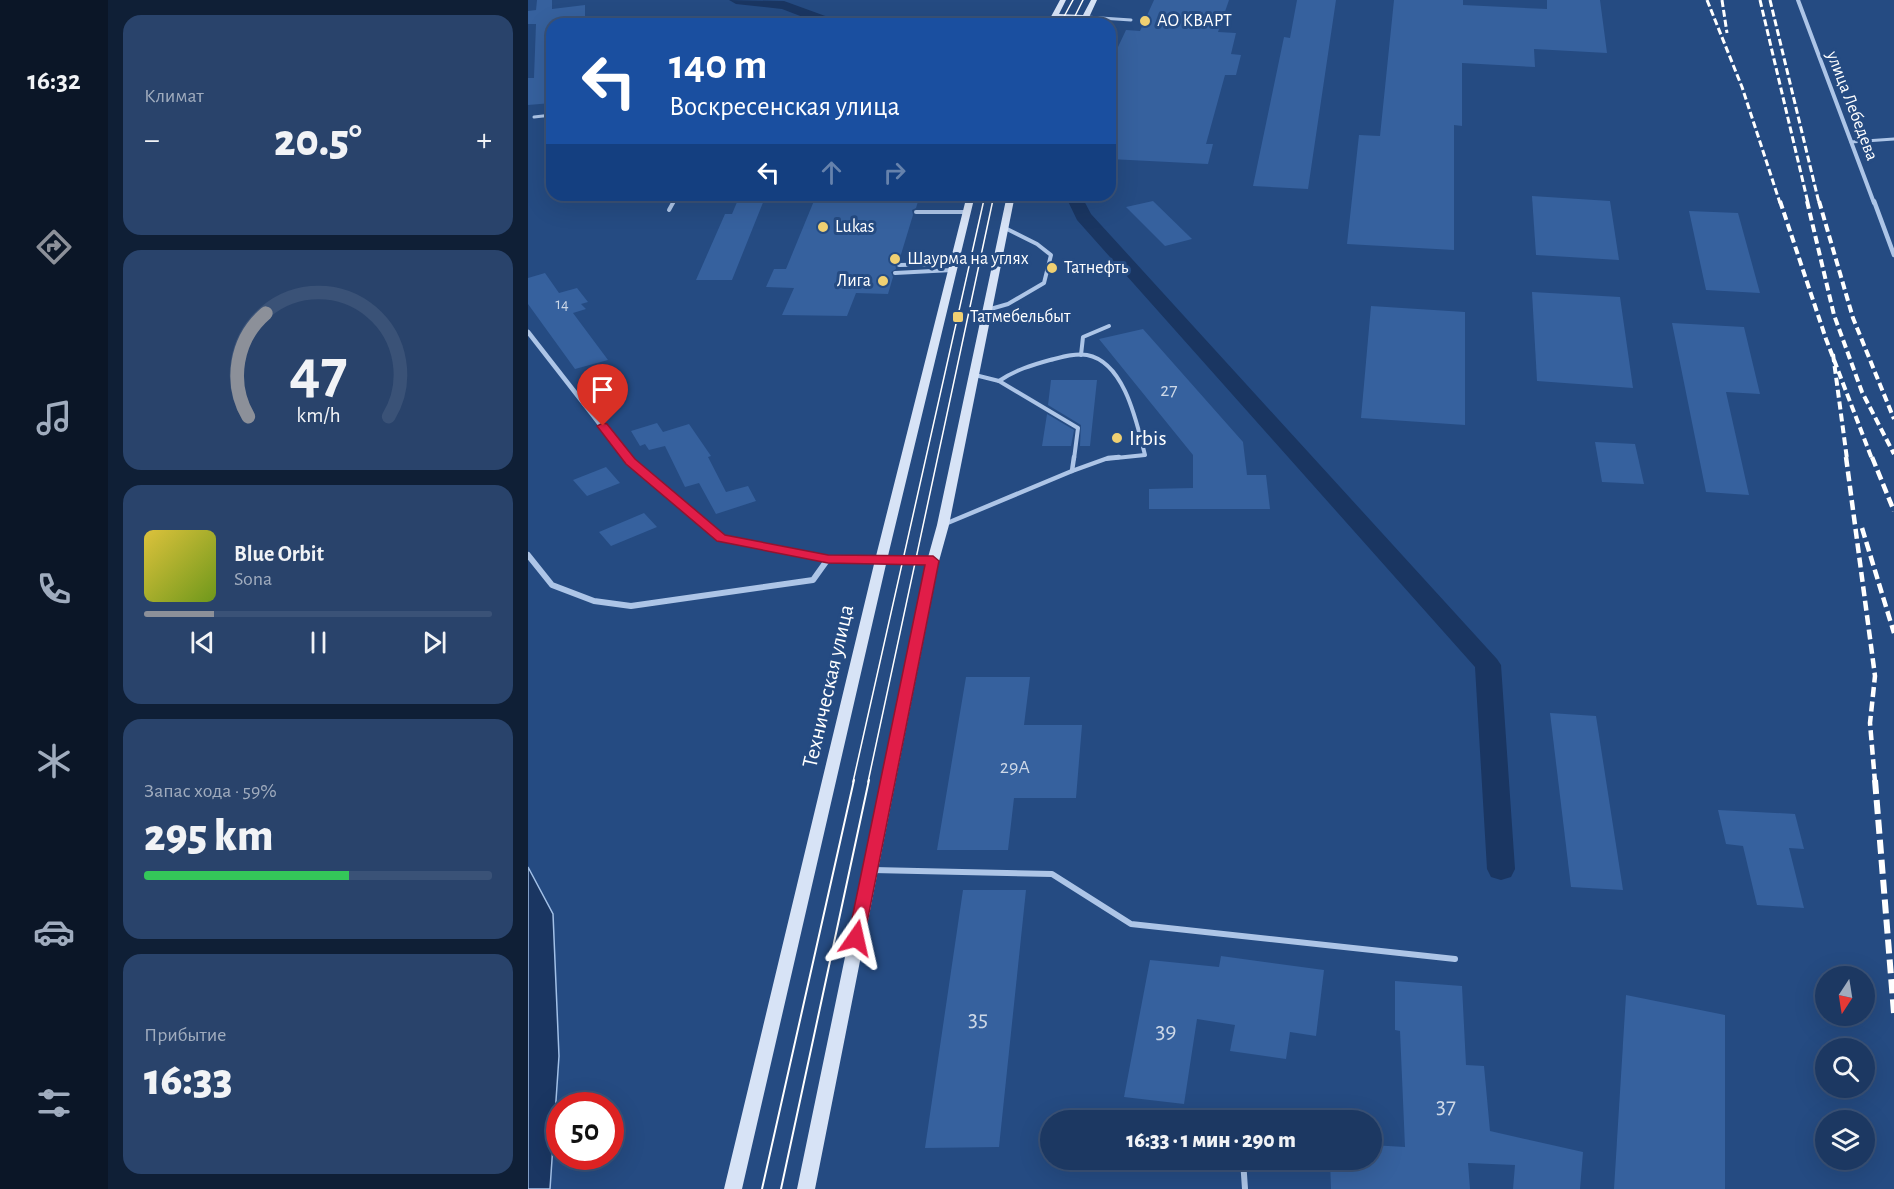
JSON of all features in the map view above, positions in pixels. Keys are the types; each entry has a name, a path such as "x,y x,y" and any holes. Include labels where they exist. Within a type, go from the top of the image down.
{"main road":[{"path":"1063,0 1054,16 1066,18"},
{"path":"1085,18 1094,0"},
{"name":"Техническая улица","path":"733,1189 881,560 969,201"},
{"path":"806,1189 933,561 943,525 1010,201"}],"street":[{"name":"улица Лебедева","path":"1798,0 1894,255"},
{"path":"528,332 630,462 721,538 828,559 933,561"},
{"path":"528,555 552,585 594,601 631,606 813,580 828,559"}],"lane":[{"path":"1116,20 1131,20"},
{"path":"534,117 546,116"},
{"path":"1851,142 1894,139"},
{"path":"669,210 674,201"},
{"path":"916,212 966,212"},
{"path":"987,310 1008,304 1044,284 1052,255 1037,244 1004,228"},
{"path":"899,265 953,267"},
{"path":"895,273 953,267"},
{"path":"1081,355 1083,337 1109,326"},
{"path":"943,525 1108,458 1145,454 1134,414 1120,380 1090,356 1081,355 1015,369 999,381"},
{"path":"974,375 999,381 1078,428 1072,471"},
{"path":"870,870 1052,873 1131,924 1455,959"},
{"path":"1244,1170 1245,1189"}],"water":[{"path":"528,867 553,914 559,1056 557,1092 546,1092 546,1170 551,1170 550,1189 528,1189"}],"building":[{"path":"537,0 552,0 552,9 585,5 585,18 546,18 546,104 528,105 528,78 534,78 536,24 528,24 528,11 536,10"},
{"path":"1154,0 1229,0 1218,32 1236,33 1231,54 1241,55 1236,75 1225,75 1206,144 1213,144 1208,164 1116,159 1116,51 1126,30 1140,31"},
{"path":"1297,0 1336,0 1308,189 1253,186 1284,37 1290,38"},
{"path":"1394,0 1463,0 1463,5 1547,9 1547,0 1600,0 1607,53 1534,49 1535,67 1462,63 1462,126 1454,125 1454,250 1347,244 1359,135 1380,136"},
{"path":"1532,196 1610,201 1619,260 1536,255"},
{"path":"737,201 764,201 732,280 696,280 725,214 732,214"},
{"path":"814,201 918,201 916,208 912,210 913,215 899,261 895,264 896,269 891,272 893,277 888,294 856,293 847,316 782,315 794,288 766,287 774,269 786,269"},
{"path":"1153,201 1192,239 1165,246 1126,207"},
{"path":"1689,211 1738,213 1760,293 1706,290"},
{"path":"545,273 559,293 577,288 588,302 581,304 586,309 573,313 608,360 575,369 528,304 528,278"},
{"path":"1532,292 1620,297 1633,388 1537,381"},
{"path":"1371,306 1465,312 1465,425 1361,418"},
{"path":"1672,323 1744,327 1760,394 1726,392 1749,495 1706,492"},
{"path":"1143,329 1243,442 1247,475 1266,475 1270,509 1149,509 1149,489 1193,488 1193,455 1099,339"},
{"path":"1051,380 1097,380 1090,446 1080,446 1081,425 1048,405"},
{"path":"1047,414 1074,430 1071,446 1042,446"},
{"path":"657,423 663,432 689,424 711,456 708,457 726,492 748,486 756,501 716,514 699,483 685,487 665,446 649,450 645,444 640,446 631,431"},
{"path":"1595,442 1635,444 1644,484 1602,482"},
{"path":"606,467 620,483 587,496 573,480"},
{"path":"644,513 657,527 611,546 599,532"},
{"path":"966,677 1030,677 1024,725 1082,725 1076,798 1014,798 1008,850 937,850"},
{"path":"1550,713 1596,716 1623,890 1571,887"},
{"path":"1718,810 1795,814 1804,849 1789,848 1804,908 1757,905 1743,846 1726,844"},
{"path":"963,890 1026,890 999,1147 925,1148"},
{"path":"1221,956 1324,970 1316,1036 1290,1032 1286,1059 1230,1051 1235,1025 1197,1019 1184,1104 1124,1097 1150,960 1219,967"},
{"path":"1395,981 1462,986 1466,1065 1484,1066 1490,1131 1583,1152 1580,1189 1513,1189 1515,1165 1468,1163 1470,1189 1331,1189 1330,1170 1382,1170 1382,1146 1405,1147 1400,1031 1395,1030"},
{"path":"1626,995 1725,1015 1725,1189 1614,1189"}],"waterway":[{"path":"736,0 784,5 818,18"},
{"path":"1076,201 1083,216 1488,665 1501,869"}],"tram line":[{"path":"1063,18 1073,0"},
{"path":"1074,18 1083,0"},
{"path":"853,782 984,201"},
{"path":"868,782 993,201"},
{"path":"762,1189 854,780"},
{"path":"781,1189 869,780"}],"railway":[{"path":"1707,0 1742,87 1780,203"},
{"path":"1722,0 1727,33"},
{"path":"1760,0 1808,203"},
{"path":"1770,0 1819,203"},
{"path":"1780,201 1834,359"},
{"path":"1807,201 1834,315 1862,392 1894,454"},
{"path":"1819,201 1853,318 1894,419"},
{"path":"1833,354 1834,359"},
{"path":"1834,359 1872,459"},
{"path":"1834,359 1847,459"},
{"path":"1846,457 1875,676 1870,723 1875,782"},
{"path":"1872,457 1894,511"},
{"path":"1862,528 1894,633"},
{"path":"1875,780 1894,1013"}],"place":[{"name":"АО КВАРТ","path":"1145,21"},
{"name":"Lukas","path":"823,227"},
{"name":"Шаурма на углях","path":"895,259"},
{"name":"Татнефть","path":"1052,268"},
{"name":"Лига","path":"883,281"},
{"name":"Татмебельбыт","path":"958,317"},
{"name":"Irbis","path":"1117,438"}],"route":[{"path":"603,426 630,462 721,538 828,559 933,561 856,938"}]}
